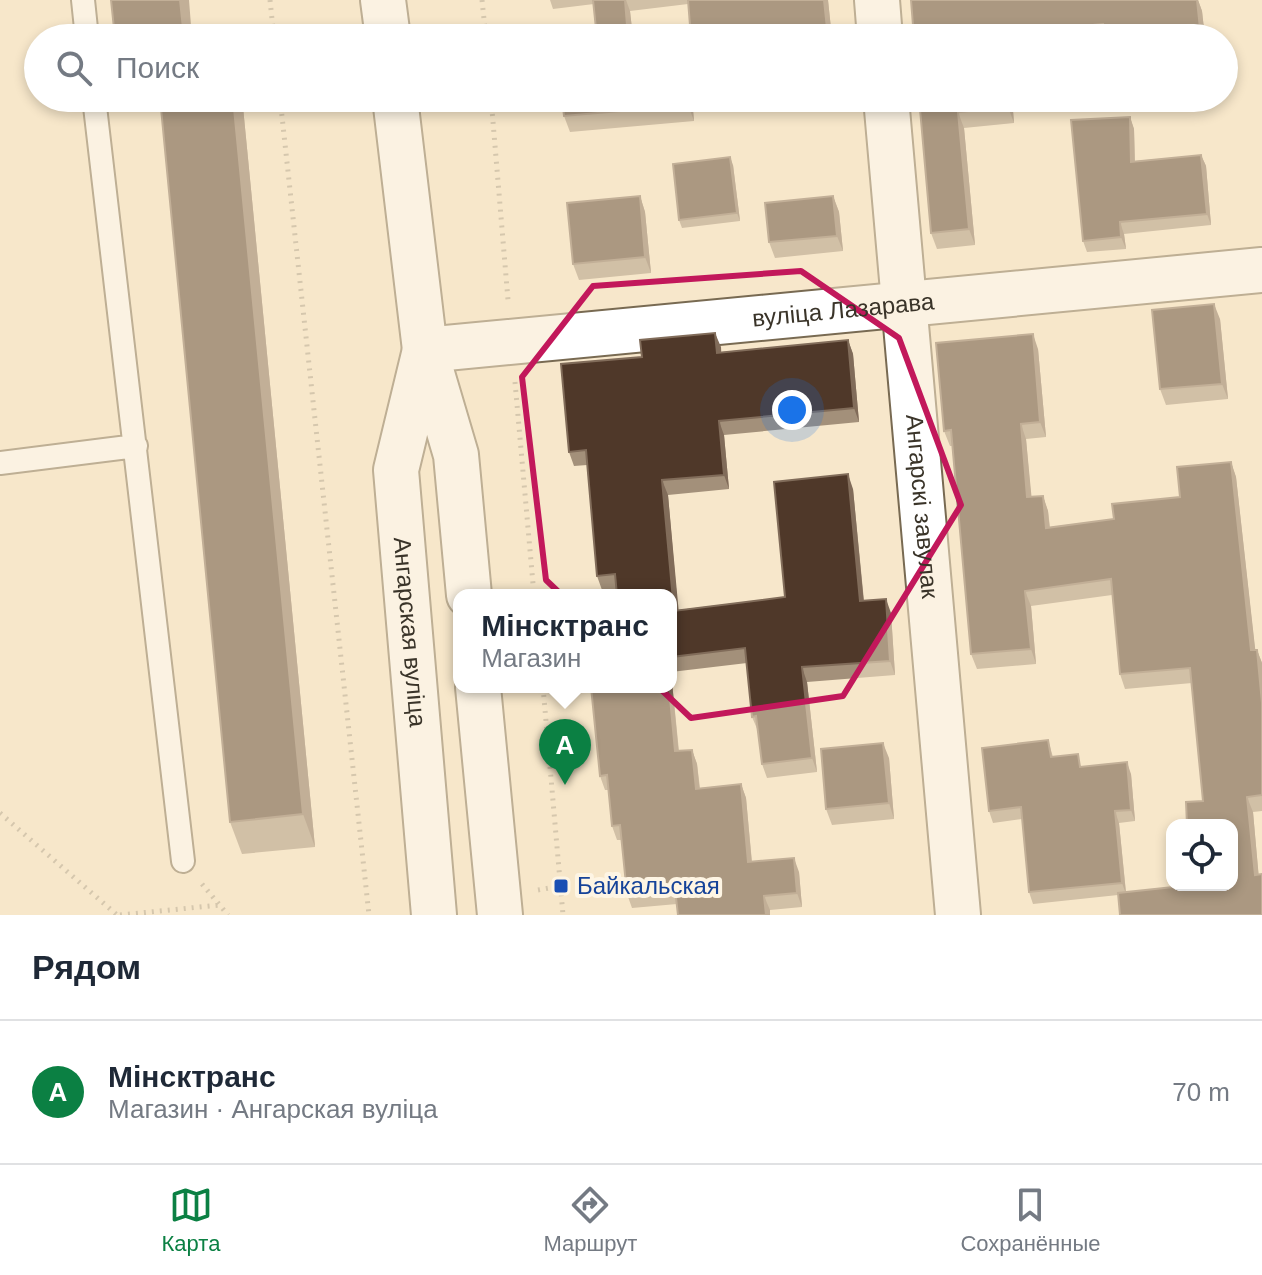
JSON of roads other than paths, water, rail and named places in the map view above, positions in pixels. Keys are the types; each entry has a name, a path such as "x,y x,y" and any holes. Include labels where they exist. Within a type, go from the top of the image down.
{"street":[{"path":"383,0 386,24"},
{"path":"877,0 879,24"},
{"name":"Ангарская вуліца","path":"397,112 425,350 456,455 468,589"},
{"name":"Ангарскі завулак","path":"887,112 958,915"},
{"name":"вуліца Лазарава","path":"425,350 1262,270"},
{"name":"Ангарская вуліца","path":"425,350 396,470 434,915"},
{"path":"479,693 500,915"}],"lane":[{"path":"83,0 86,24"},
{"path":"96,112 183,861"},
{"path":"0,463 136,446"}],"place":[{"name":"Мінсктранс","path":"565,785"},
{"name":"Байкальская","path":"561,886"}]}
